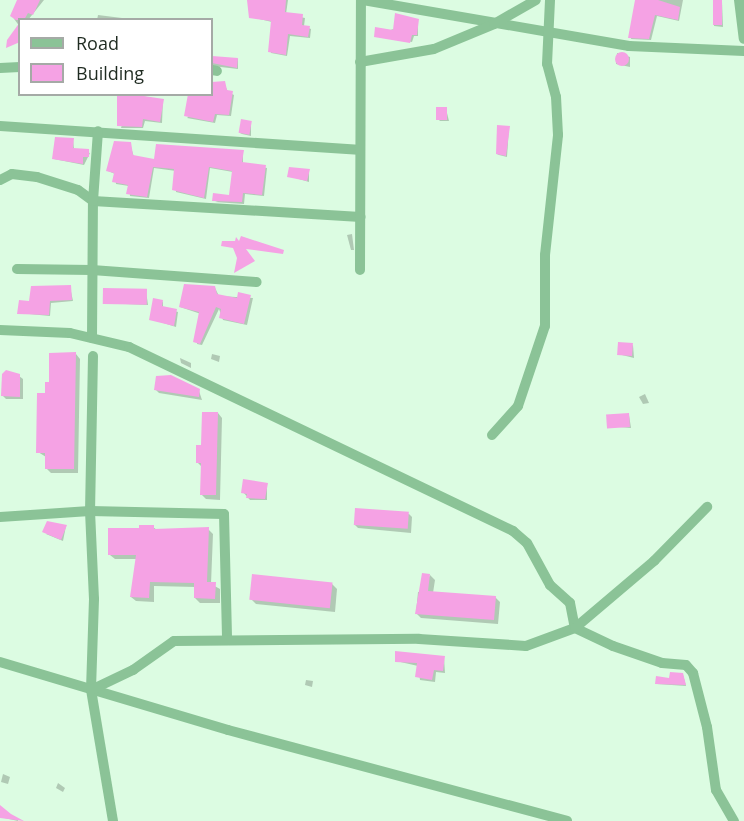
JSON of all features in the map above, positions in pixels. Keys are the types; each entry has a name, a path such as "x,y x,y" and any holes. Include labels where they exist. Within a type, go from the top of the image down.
{"street":[{"path":"360,270 361,217 358,150 362,0 494,24 548,30 629,46 744,51"},
{"path":"360,62 434,48 494,24 536,0"},
{"path":"492,435 518,406 545,326 545,255 558,135 556,97 547,64 550,0"},
{"path":"739,0 744,39"},
{"path":"0,68 18,67"},
{"path":"0,126 358,150"},
{"path":"92,338 93,201 98,131"},
{"path":"0,180 12,174 37,177 78,190 93,201 361,217"},
{"path":"17,269 92,270 257,282"},
{"path":"0,330 92,338 129,347 513,531 527,543 550,585 570,603 575,628"},
{"path":"93,356 90,511 94,599 91,690 113,821"},
{"path":"91,690 133,670 174,641 419,639 526,646 575,628 654,561 707,507"},
{"path":"0,517 90,511 224,514 227,640"},
{"path":"575,628 613,646 662,663 686,665 693,673 707,727 716,790 734,821"},
{"path":"0,662 91,690 567,821"}],"building":[{"path":"17,0 40,0 33,15 28,13 25,18 18,18 18,20 10,16"},
{"path":"247,0 286,0 285,12 303,14 302,25 310,26 308,37 288,34 286,55 268,52 271,21 249,18"},
{"path":"635,0 658,0 680,7 678,20 655,15 649,39 628,38"},
{"path":"713,0 722,0 722,25 713,25"},
{"path":"395,13 419,19 417,35 412,35 410,43 374,37 375,27 393,30"},
{"path":"18,25 18,43 6,48 7,40"},
{"path":"619,52 625,52 629,59 625,66 619,66 615,62 615,56"},
{"path":"213,56 238,58 237,68 213,63"},
{"path":"225,81 227,90 233,91 229,115 215,114 213,122 184,116 188,96 213,96 213,82"},
{"path":"117,96 164,99 160,122 143,119 142,127 117,126"},
{"path":"436,107 447,107 447,120 436,120"},
{"path":"241,119 252,121 249,135 239,133"},
{"path":"497,125 510,126 506,156 496,154"},
{"path":"55,137 74,138 73,148 89,149 89,157 83,157 83,164 52,159"},
{"path":"114,141 131,142 133,155 154,159 156,144 244,150 242,162 266,165 262,195 243,193 242,202 212,201 213,193 229,195 232,171 209,167 204,198 172,190 174,169 153,167 147,197 126,194 128,185 112,182 114,173 106,171"},
{"path":"289,167 310,169 307,181 287,177"},
{"path":"241,236 284,250 283,254 246,249 255,261 234,273 237,258 233,248 221,246 222,241 235,241 236,237 239,241"},
{"path":"184,284 215,286 217,294 237,298 238,292 251,295 244,324 219,318 221,309 216,307 200,344 193,342 199,312 179,307"},
{"path":"71,285 72,300 50,301 49,315 17,314 19,300 29,301 31,286"},
{"path":"103,288 147,289 147,305 103,304"},
{"path":"153,298 163,300 162,306 177,309 174,326 149,320"},
{"path":"618,342 633,343 632,356 617,355"},
{"path":"76,352 74,469 45,469 45,453 36,453 37,393 45,393 45,382 49,382 49,353"},
{"path":"6,370 20,374 20,397 1,396 2,374"},
{"path":"171,375 200,389 199,397 154,390 156,376"},
{"path":"202,412 218,412 216,495 200,495 201,463 196,463 196,445 201,445"},
{"path":"629,413 630,427 607,429 606,415"},
{"path":"243,479 268,483 265,499 246,498 247,494 241,493"},
{"path":"355,508 409,512 408,529 354,525"},
{"path":"47,521 67,525 61,540 42,532"},
{"path":"139,525 154,525 154,529 209,527 207,582 216,582 215,599 194,598 194,583 150,582 149,598 130,597 136,555 108,555 108,528 139,528"},
{"path":"422,573 430,574 428,591 496,596 494,620 415,614"},
{"path":"252,574 333,582 330,608 249,600"},
{"path":"395,651 445,656 443,671 434,670 432,680 415,677 417,663 395,662"},
{"path":"670,672 683,673 686,685 655,684 656,676 669,678"},
{"path":"0,805 11,814 24,821 0,818"}]}
